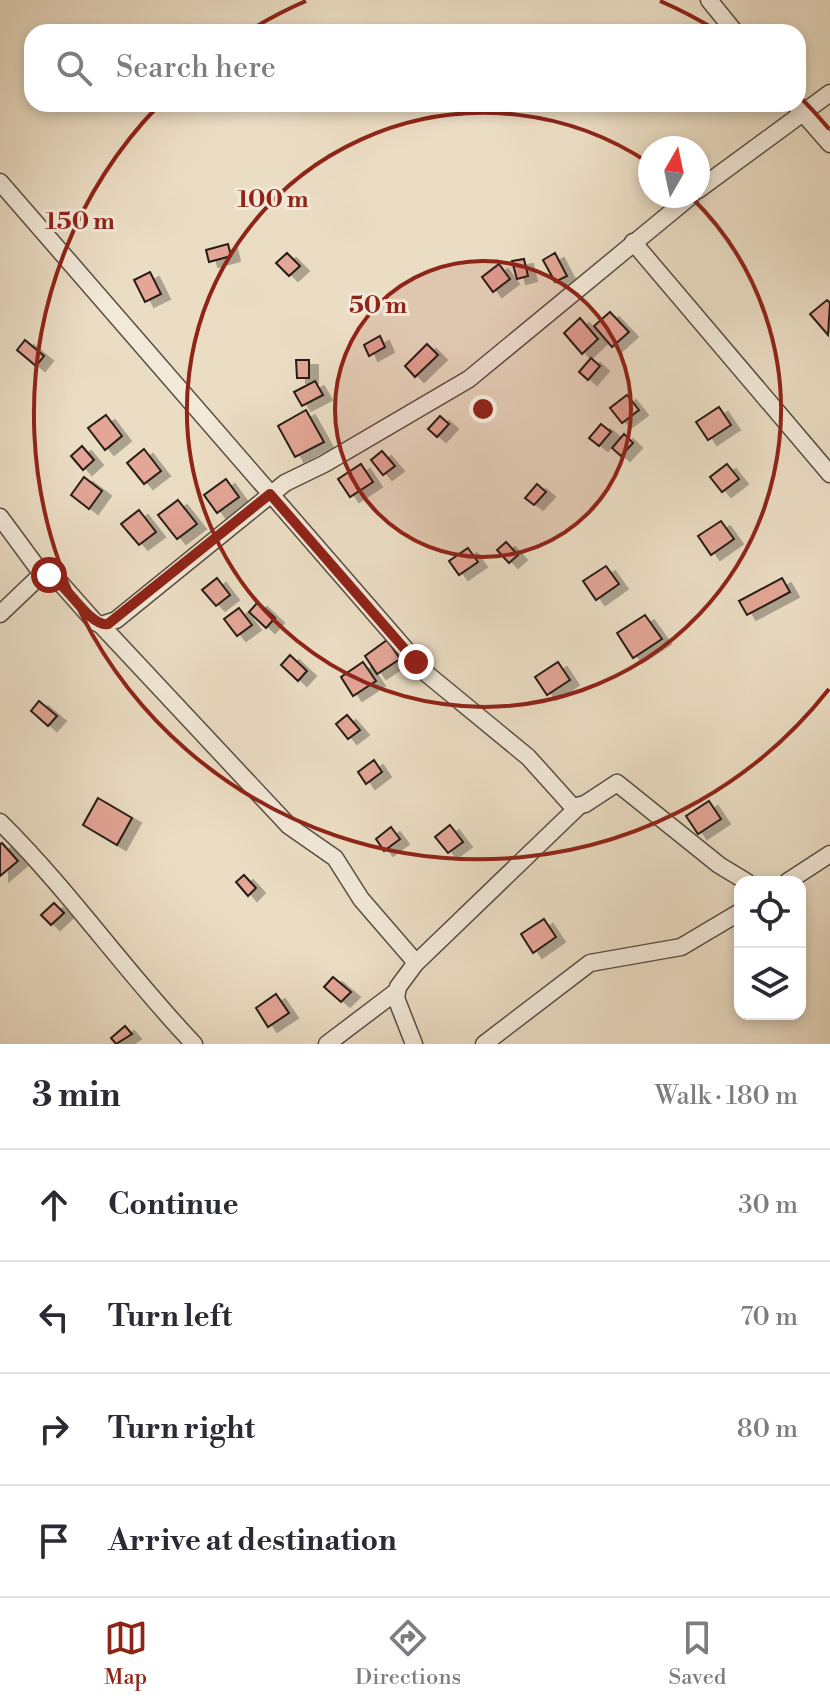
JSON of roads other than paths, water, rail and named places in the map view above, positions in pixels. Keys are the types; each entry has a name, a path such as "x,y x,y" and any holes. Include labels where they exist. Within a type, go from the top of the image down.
{"street":[{"path":"709,0 728,24"},
{"path":"806,107 830,93"},
{"path":"710,181 797,112"},
{"path":"802,112 830,144"},
{"path":"0,182 436,683 528,757 573,807 578,807"},
{"path":"101,625 116,620 270,494 469,379 676,208"},
{"path":"633,242 830,474"},
{"path":"0,517 42,574 56,578 289,826 335,858 361,899 415,964"},
{"path":"0,614 42,574"},
{"path":"327,1044 397,991 415,964 578,807 617,783 737,876"},
{"path":"0,822 34,856 127,970 194,1044"},
{"path":"796,876 830,854"},
{"path":"484,1044 590,963 681,947 734,916"},
{"path":"397,991 414,1044"}]}
